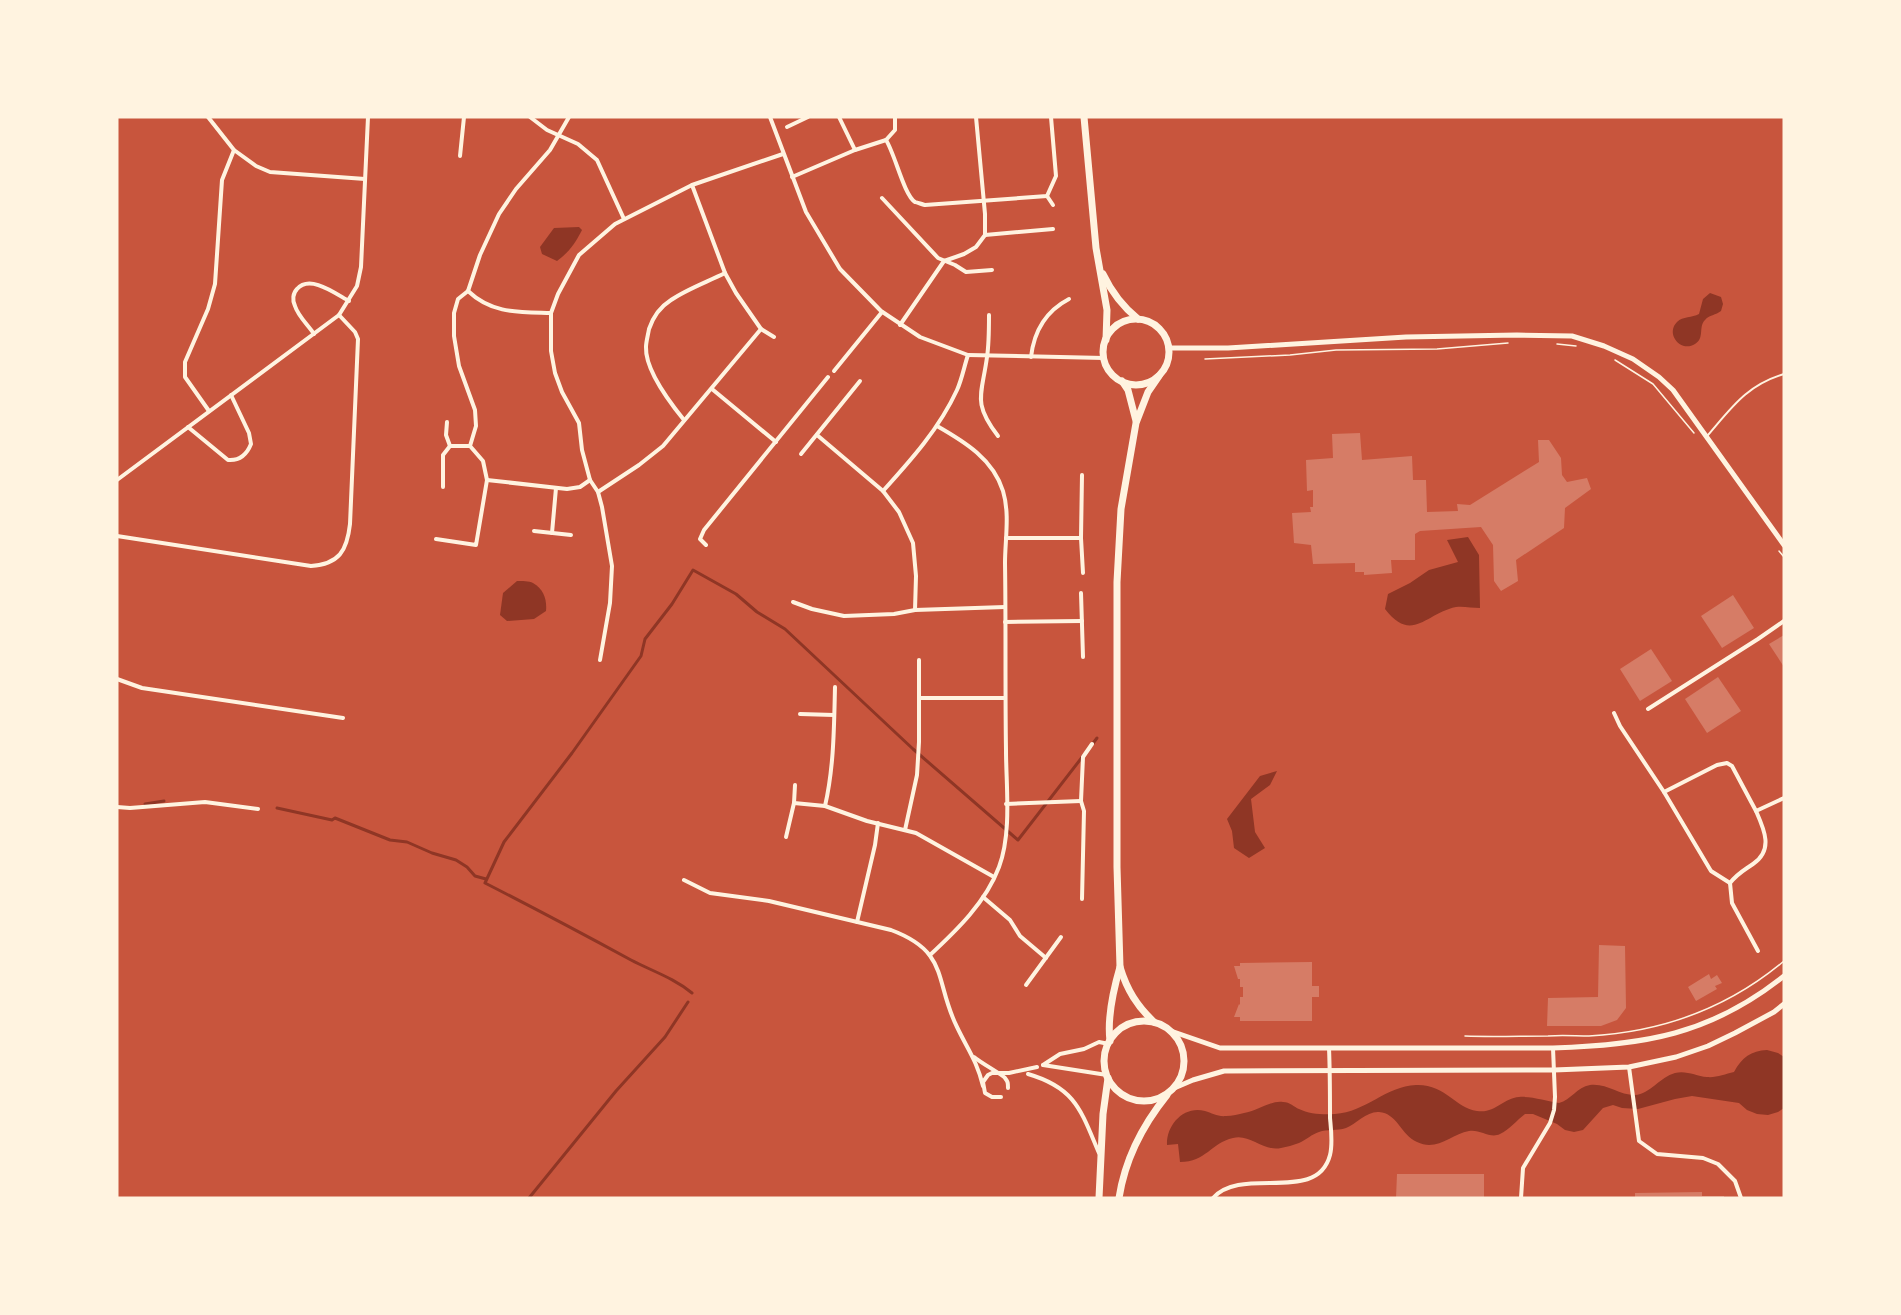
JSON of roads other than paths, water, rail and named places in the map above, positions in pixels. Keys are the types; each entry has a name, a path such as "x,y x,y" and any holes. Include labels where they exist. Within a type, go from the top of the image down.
{"highway":[{"path":"1084,117 1095,248 1107,310 1104,358 1107,368 1113,375 1131,384 1141,384 1159,376"},
{"path":"1099,268 1113,294 1138,319"},
{"path":"1106,340 1119,324 1138,319 1156,325 1167,339 1169,348 1165,368 1148,392 1136,423 1121,509 1117,582 1117,856 1120,967 1133,1000 1154,1022 1176,1038 1182,1048 1184,1059 1181,1076 1150,1116 1133,1147 1119,1198"},
{"path":"1122,381 1128,390 1136,423"},
{"path":"1109,1042 1108,1028 1120,967"},
{"path":"1099,1198 1107,1076 1105,1054 1109,1042 1116,1033 1130,1024 1154,1022"},
{"path":"1107,1076 1119,1092 1131,1099 1151,1100 1171,1090"}],"street":[{"path":"208,117 234,150 255,166 270,172 365,179"},
{"path":"117,480 339,315 349,301 357,286 361,267 368,117"},
{"path":"460,156 464,117"},
{"path":"530,117 547,130 578,144 597,160 624,219"},
{"path":"470,446 476,426 476,410 459,366 454,325 454,313 458,299 468,291 480,255 499,214 516,189 538,165 569,117"},
{"path":"770,117 806,212 840,269 882,312 900,325 920,337 968,355 1104,358"},
{"path":"788,127 808,117"},
{"path":"839,117 855,150"},
{"path":"792,177 855,150 886,140 895,130 895,117"},
{"path":"900,325 944,261 976,247 985,235 976,117"},
{"path":"1047,196 1056,177 1051,117"},
{"path":"886,140 907,193 915,202 925,205 1047,196"},
{"path":"209,411 185,377 184,369 208,309 215,284 222,180 234,150"},
{"path":"600,660 610,603 612,566 602,507 598,492 590,480 582,450 579,423 562,392 555,373 551,313 558,294 579,255 615,225 692,185 783,154"},
{"path":"692,185 725,273 736,294 761,329 774,337"},
{"path":"1047,196 1053,205"},
{"path":"882,198 938,258 966,272 992,270"},
{"path":"985,235 1053,229"},
{"path":"684,420 672,406 653,373 645,348 648,332 652,320 670,300 725,273"},
{"path":"314,334 295,308 293,295 298,287 303,284 314,284 349,301"},
{"path":"468,291 478,301 492,308 551,313"},
{"path":"1031,357 1032,344 1043,322 1058,305 1069,299"},
{"path":"834,371 882,312"},
{"path":"117,536 311,566 324,565 342,552 348,543 350,525 358,339 355,332 339,315"},
{"path":"989,315 987,357 981,384 981,405 988,422 998,436"},
{"path":"598,492 663,446 761,329"},
{"path":"1169,348 1228,348 1406,337 1517,335 1572,336 1604,346 1634,359 1673,390 1784,545"},
{"path":"883,491 911,461 937,426 958,389 968,355"},
{"path":"706,545 700,539 704,530 828,377"},
{"path":"801,454 860,381"},
{"path":"712,389 777,442"},
{"path":"188,427 228,460 235,461 243,456 251,444 249,433 231,395"},
{"path":"447,422 446,435 450,446"},
{"path":"930,955 966,918 983,897 994,877 1005,842 1007,815 1006,509 1004,492 998,477 975,450 937,426"},
{"path":"817,435 883,491 900,512 913,543 916,576 915,610"},
{"path":"436,539 476,545 487,480 483,461 470,446 450,446"},
{"path":"443,487 443,455 450,446"},
{"path":"1082,476 1083,573"},
{"path":"487,480 556,488 580,487 590,480"},
{"path":"552,533 556,488"},
{"path":"534,531 571,535"},
{"path":"1006,538 1081,538"},
{"path":"1081,593 1083,657"},
{"path":"793,602 844,616 894,614 915,610 1005,607"},
{"path":"1005,622 1082,621"},
{"path":"1648,709 1784,621"},
{"path":"905,830 917,775 919,660"},
{"path":"117,679 142,688 343,718"},
{"path":"825,806 833,758 835,687"},
{"path":"920,698 1005,698"},
{"path":"1614,713 1711,871 1730,883"},
{"path":"800,714 834,716"},
{"path":"1082,899 1083,758 1092,744"},
{"path":"1664,792 1717,765 1727,763 1732,766 1766,834 1766,845 1762,855 1755,863 1741,870 1730,883 1732,903 1758,951"},
{"path":"786,837 794,803 795,785"},
{"path":"1756,811 1784,798"},
{"path":"1006,804 1081,801"},
{"path":"117,807 205,802 258,809"},
{"path":"794,803 825,806 878,824 905,830 935,843 994,877"},
{"path":"857,922 878,824"},
{"path":"684,880 710,893 769,901 907,936 920,945 936,965 956,1027 974,1057 988,1096 1001,1097"},
{"path":"983,897 1010,920 1020,936 1046,958"},
{"path":"1026,985 1062,937"},
{"path":"1168,1030 1220,1048 1601,1047 1637,1043 1702,1025 1738,1008 1784,976"},
{"path":"1171,1090 1193,1080 1224,1071 1554,1070 1629,1067 1676,1057 1708,1046 1784,1004"},
{"path":"1107,1076 1043,1065 1060,1054 1099,1042 1109,1042"},
{"path":"1213,1198 1226,1187 1240,1183 1298,1182 1308,1179 1326,1166 1331,1149 1329,1048"},
{"path":"1521,1198 1523,1168 1550,1124 1555,1097 1552,1048"},
{"path":"974,1057 1004,1076 1008,1088"},
{"path":"1629,1067 1639,1141 1657,1154 1703,1158 1718,1164 1735,1181 1742,1198"},
{"path":"983,1086 988,1075 996,1072 1037,1068"},
{"path":"1028,1074 1044,1079 1070,1096 1083,1114 1101,1157"}],"lane":[{"path":"1706,437 1747,391 1774,376 1784,374"}],"waterway":[{"path":"692,993 670,979 485,883 504,842 572,753 641,656 645,639 672,604 693,570 736,594 757,612 785,629 913,749 1018,840 1083,756"},
{"path":"1091,746 1097,738"},
{"path":"145,804 164,801"},
{"path":"277,808 332,820 335,818 390,840 407,842 456,860 475,876 486,879"},
{"path":"529,1198 616,1091 665,1037 688,1002"}]}
